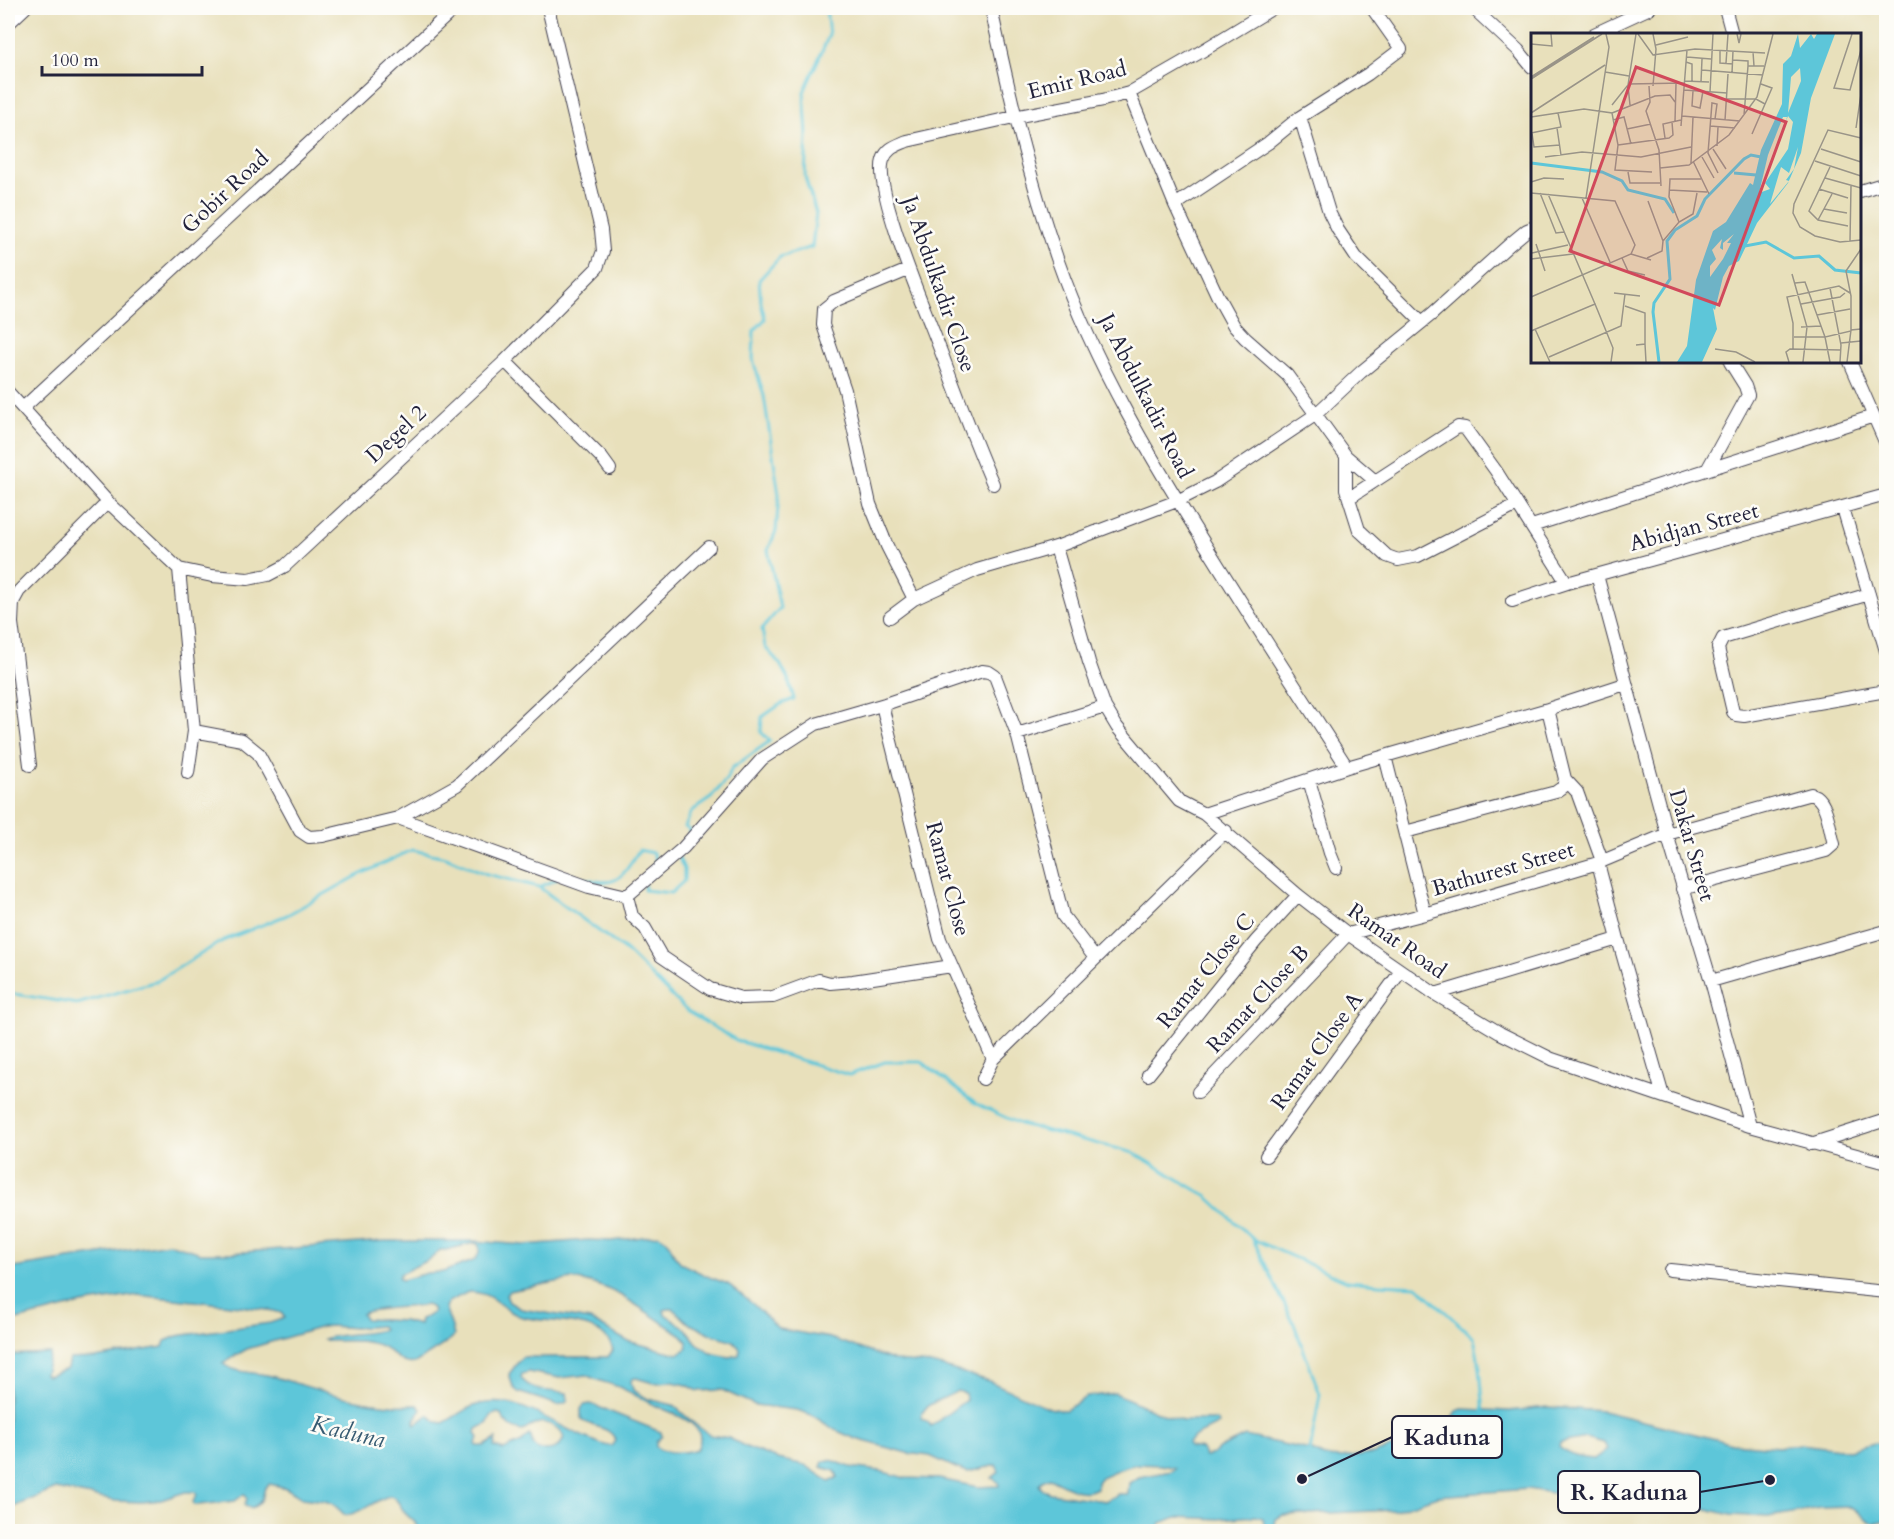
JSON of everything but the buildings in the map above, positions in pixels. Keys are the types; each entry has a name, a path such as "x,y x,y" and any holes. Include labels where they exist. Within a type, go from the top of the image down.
{"street":[{"path":"8,24 25,8"},
{"name":"Gobir Road","path":"23,408 455,8"},
{"name":"Degel 2","path":"179,569 212,576 248,579 268,574 285,566 505,361 597,268 603,251 601,230 548,8"},
{"name":"Ja Abdulkadir Road","path":"992,8 1014,117 1058,262 1085,325 1127,414 1177,501 1347,767"},
{"name":"Emir Road","path":"1014,117 1129,93 1273,8"},
{"path":"1175,205 1268,143 1300,117 1368,74 1401,49 1372,8"},
{"path":"1473,8 1531,63"},
{"path":"1596,33 1650,8"},
{"path":"1725,8 1732,33"},
{"path":"1129,93 1175,205 1234,326 1287,375 1346,456 1374,480"},
{"name":"Ja Abdulkadir Close","path":"993,484 974,443 908,270 883,186 882,162 890,148 907,141 1014,117"},
{"path":"1300,117 1329,212 1338,231 1356,257 1422,322"},
{"path":"1861,190 1887,183"},
{"path":"890,617 914,599 977,570 1056,547 1177,501 1215,482 1315,415 1361,372 1422,322 1510,244 1531,229"},
{"path":"908,270 834,301 824,309 823,325 845,390 870,504 887,546 914,599"},
{"path":"505,361 602,458 610,469"},
{"path":"1707,470 1748,395 1731,363"},
{"path":"1850,363 1887,444"},
{"path":"8,392 108,502 179,569 194,731 188,773"},
{"path":"1532,526 1874,416"},
{"path":"1349,498 1458,427 1465,428 1496,471 1567,583"},
{"path":"1346,456 1346,489 1359,530 1392,560 1418,556 1517,505"},
{"name":"Abidjan Street","path":"1512,601 1567,583 1887,495"},
{"path":"30,765 12,623 13,602 19,591 108,502"},
{"path":"1843,508 1887,651"},
{"path":"194,731 242,740 249,744 258,753 300,831 309,837 323,836 398,818 457,785 709,547"},
{"name":"Ramat Road","path":"1056,547 1089,662 1105,707 1117,726 1179,801 1204,814 1226,831 1298,895 1348,934 1435,994 1500,1033 1552,1059 1750,1126 1887,1163"},
{"name":"Dakar Street","path":"1597,575 1625,684 1682,889 1711,981 1750,1126"},
{"path":"1869,594 1723,638 1718,648 1733,712 1736,715 1744,716 1887,691"},
{"path":"627,896 683,849 762,759 816,724 885,704 982,671 995,676 1017,734 1063,916 1095,958"},
{"path":"1204,814 1347,767 1548,709 1625,684"},
{"name":"Ramat Close","path":"885,704 884,713 940,939 993,1059"},
{"path":"1017,734 1105,707"},
{"path":"1405,832 1556,792 1563,787 1565,779 1548,709"},
{"path":"1385,756 1425,914"},
{"path":"1565,779 1577,792 1600,862 1618,939 1663,1096"},
{"path":"1309,780 1336,868"},
{"name":"Bathurest Street","path":"1348,934 1425,914 1600,862 1667,834 1811,794 1818,796 1823,802 1834,844 1826,851 1682,889"},
{"path":"398,818 589,887 627,896"},
{"path":"983,1079 993,1059 1226,831"},
{"name":"Ramat Close C","path":"1148,1075 1256,941 1298,895"},
{"path":"627,896 632,916 645,928 661,956 710,989 741,998 773,997 819,980 853,981 952,966"},
{"path":"1711,981 1887,931"},
{"name":"Ramat Close B","path":"1198,1092 1348,934"},
{"path":"1435,994 1618,939"},
{"name":"Ramat Close A","path":"1266,1156 1401,971"},
{"path":"1811,1144 1887,1120"},
{"path":"1671,1270 1887,1292"}],"water":[{"path":"659,1235 668,1241 675,1256 682,1264 728,1284 779,1329 830,1338 895,1361 947,1368 989,1381 1049,1408 1066,1410 1086,1397 1115,1393 1159,1413 1183,1420 1216,1420 1219,1424 1195,1436 1188,1443 1189,1447 1202,1449 1205,1456 1245,1436 1310,1450 1324,1457 1341,1458 1374,1454 1396,1446 1420,1448 1443,1434 1457,1411 1462,1409 1509,1411 1548,1407 1602,1411 1732,1443 1778,1447 1800,1444 1848,1450 1874,1443 1886,1443 1886,1519 1869,1522 1850,1507 1820,1508 1769,1517 1731,1515 1674,1501 1634,1496 1552,1493 1528,1489 1437,1496 1396,1510 1283,1515 1276,1519 1274,1529 1271,1531 1265,1531 1263,1518 1255,1516 1219,1519 1177,1517 1160,1523 1156,1532 417,1532 415,1523 393,1497 389,1496 345,1515 333,1504 302,1498 286,1488 270,1484 265,1487 259,1503 250,1508 245,1506 247,1498 244,1494 235,1501 194,1505 197,1494 194,1492 142,1502 116,1501 56,1489 8,1509 8,1355 50,1353 45,1374 47,1376 67,1369 69,1359 95,1358 163,1347 165,1341 177,1336 270,1323 285,1318 281,1313 274,1311 137,1295 82,1304 8,1322 8,1269 168,1243 201,1253 230,1253 384,1241 474,1241 524,1245 588,1240 611,1241","holes":["474,1243 478,1244 479,1249 478,1256 473,1261 443,1272 399,1279 400,1274 432,1258 440,1250","572,1279 590,1283 618,1294 682,1335 687,1342 687,1348 678,1354 627,1341 590,1320 521,1309 509,1302 506,1295 509,1291","468,1292 491,1298 522,1317 574,1323 598,1331 607,1339 613,1350 608,1357 522,1357 509,1374 513,1387 518,1392 558,1405 568,1400 567,1393 530,1386 521,1378 522,1374 529,1372 560,1378 586,1375 621,1388 687,1420 699,1433 700,1440 697,1449 676,1452 660,1449 656,1447 656,1442 662,1436 661,1432 591,1404 584,1405 581,1409 581,1418 609,1432 616,1441 612,1446 580,1435 525,1408 496,1402 475,1405 443,1423 437,1422 428,1415 415,1425 414,1421 421,1409 418,1405 360,1401 267,1375 238,1370 222,1363 247,1349 330,1326 355,1328 381,1326 383,1329 379,1331 324,1339 369,1342 386,1349 401,1361 415,1363 454,1336 445,1307 448,1302","426,1305 431,1307 433,1312 420,1319 419,1325 403,1321 366,1319 361,1314 372,1310","673,1309 690,1324 734,1341 740,1349 739,1355 729,1357 711,1353 697,1343 685,1328 665,1314 664,1310","636,1378 653,1383 673,1382 687,1385 698,1391 722,1390 755,1405 797,1410 812,1415 835,1430 856,1439 907,1453 930,1456 968,1472 996,1465 999,1472 992,1478 998,1482 999,1486 978,1487 939,1479 905,1478 880,1471 850,1467 828,1460 823,1462 821,1467 835,1471 838,1477 830,1482 805,1465 777,1459 729,1438 710,1435 673,1405 648,1399 633,1390 631,1382","957,1391 965,1393 966,1400 931,1426 921,1418 926,1408","497,1413 501,1414 512,1428 523,1431 538,1423 545,1423 560,1430 564,1438 557,1448 547,1450 539,1450 533,1445 529,1435 522,1442 504,1450 494,1447 496,1439 484,1446 477,1446 479,1438 476,1433 477,1429 488,1423 491,1416","1586,1438 1604,1443 1607,1449 1594,1459 1567,1453 1559,1447 1560,1443","1136,1464 1175,1468 1171,1471 1139,1477 1129,1483 1128,1494 1118,1494 1105,1501 1050,1493 1039,1485 1049,1478 1084,1492 1097,1488 1097,1482 1101,1477"]}],"waterway":[{"path":"690,833 691,831 685,827 692,811 711,798 726,780 732,768 770,741 761,732 762,717 781,704 794,699 788,679 780,664 765,647 762,629 780,608 768,550 776,531 779,495 764,396 753,360 754,331 765,319 759,280 780,257 812,247 816,213 805,177 807,135 804,92 829,35 826,8"},
{"path":"8,993 77,1004 157,981 222,941 287,915 357,876 412,850 446,857 487,874 539,887 626,951 688,1012 738,1041 849,1075 885,1062 922,1062 976,1104 1020,1124 1134,1153 1208,1197 1253,1239 1347,1281 1417,1286 1474,1338 1480,1368 1484,1414"},
{"path":"578,877 601,882 616,880 627,870 639,850 653,853 656,863 654,867"},
{"path":"645,886 644,890 671,893 684,881 684,869 678,856"},
{"path":"539,887 557,879"},
{"path":"1253,1239 1294,1324 1320,1394 1310,1451"}],"place":[{"name":"Kaduna","path":"1302,1479"},
{"name":"R. Kaduna","path":"1770,1480"}]}
